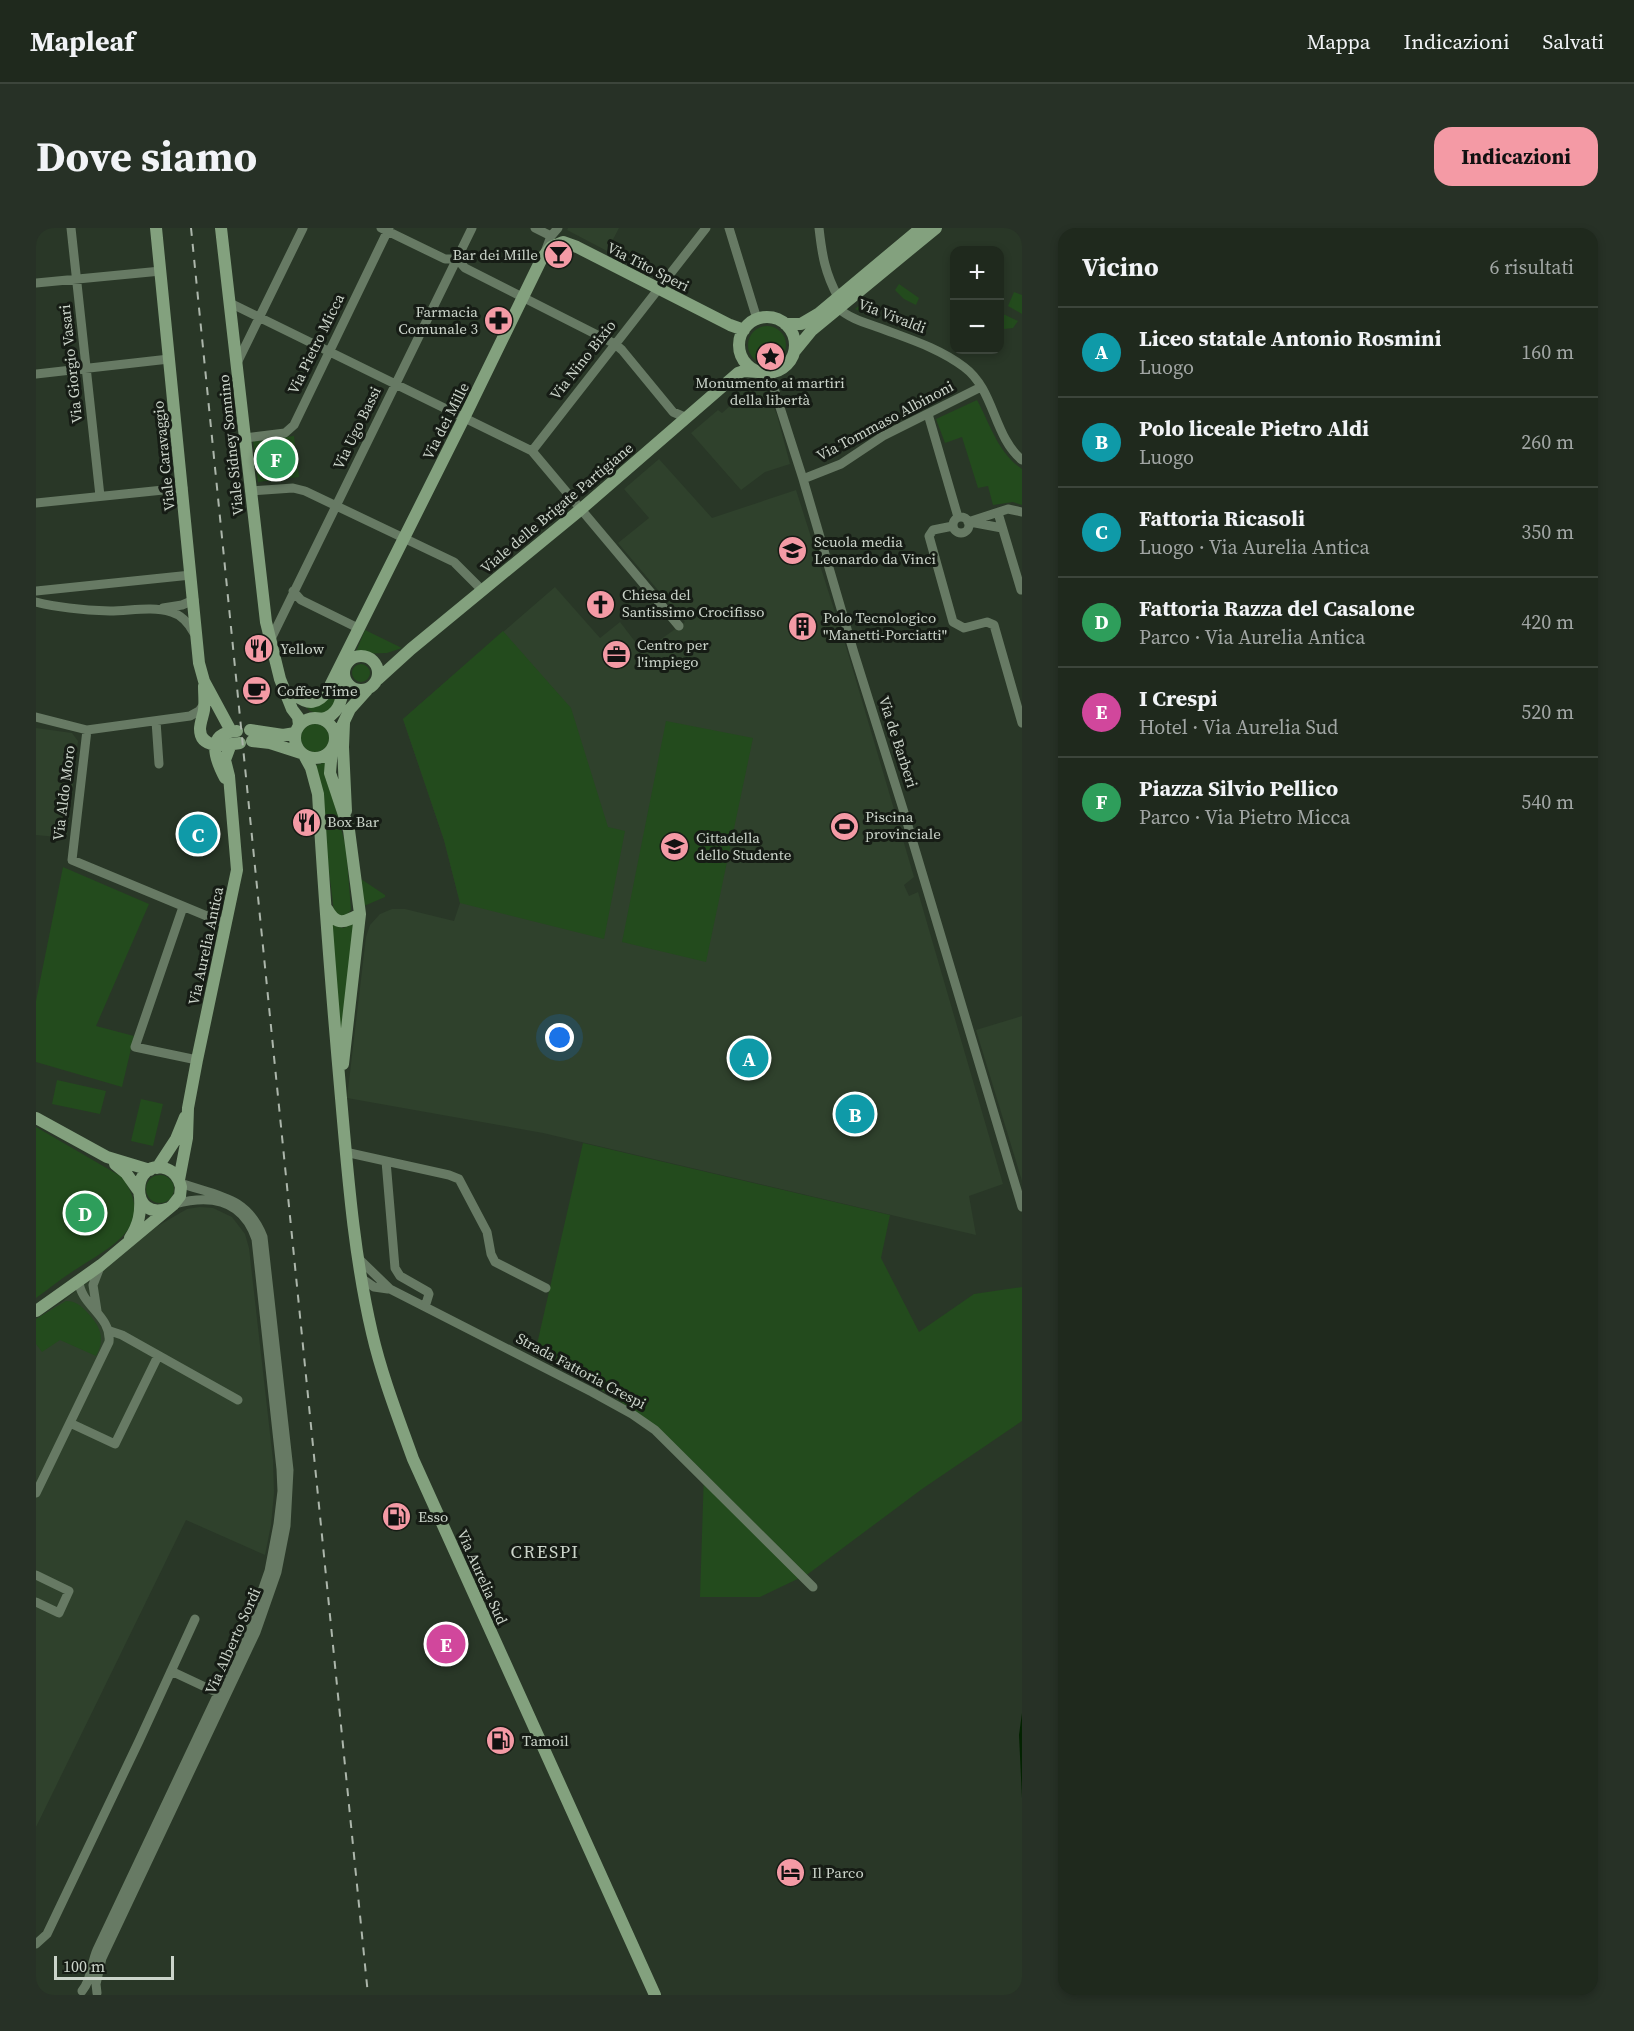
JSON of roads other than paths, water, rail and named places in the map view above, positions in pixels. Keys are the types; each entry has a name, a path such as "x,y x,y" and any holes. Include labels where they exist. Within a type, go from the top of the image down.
{"main road":[{"name":"Viale Caravaggio","path":"156,228 199,663 204,681 204,704 200,729"},
{"name":"Viale Sidney Sonnino","path":"221,228 260,578 270,642 292,709 298,717 297,729"},
{"path":"921,228 838,303 812,330 794,352 788,364 776,372 764,372 746,364 739,344 744,330 758,319 775,318 785,324 796,325 805,322 838,303 936,228"},
{"name":"Via Tito Speri","path":"542,258 555,244 563,242 569,244 744,330"},
{"name":"Via dei Mille","path":"351,659 358,629 542,258"},
{"path":"785,324 794,339 794,352"},
{"name":"Viale delle Brigate Partigiane","path":"378,679 408,651 580,510 738,373 764,372"},
{"path":"295,695 308,703 324,697 358,629"},
{"path":"265,732 283,735 297,729 304,721 328,718 336,711 342,699 344,671 351,659 359,656 371,659 388,658 408,651"},
{"name":"Viale Sidney Sonnino","path":"275,657 306,711 318,718"},
{"path":"346,818 332,782 329,765 334,744 351,709 378,679 378,668 371,659"},
{"path":"345,680 357,690 367,690"},
{"name":"Viale Caravaggio","path":"204,681 240,737"},
{"path":"200,729 205,741 216,745 220,738 281,730 287,727 292,709"},
{"path":"318,718 332,726 334,744"},
{"path":"340,1096 360,914 354,859 346,818 342,747 344,723"},
{"path":"297,729 296,746 311,768 317,788 340,1096"},
{"path":"240,737 270,743 312,758 321,757 334,744"},
{"name":"Via Aurelia Antica","path":"36,1311 126,1246 172,1206 180,1196 179,1181 187,1138 188,1108 237,870 231,790 225,760 240,737"},
{"name":"Via Aurelia Antica","path":"216,745 216,760 231,790"},
{"path":"327,909 331,917 340,922 360,914"},
{"name":"Via Aurelia Sud","path":"340,1096 360,1279 378,1355 394,1408 413,1459 655,1995"},
{"name":"Via Aurelia Antica","path":"126,1246 139,1222 139,1193 142,1177 153,1169 176,1139 188,1108"},
{"path":"36,1118 107,1157 126,1173 145,1205 154,1210 172,1206"},
{"path":"107,1157 153,1169 170,1170 179,1181"}],"street":[{"name":"Via Giorgio Vasari","path":"71,228 100,496"},
{"path":"237,363 303,228"},
{"name":"Via Ugo Bassi","path":"270,642 472,228"},
{"path":"535,228 551,236"},
{"name":"Via dei Mille","path":"542,258 551,236 558,228"},
{"name":"Via Nino Bixio","path":"532,451 706,228"},
{"path":"729,228 758,319"},
{"path":"819,228 823,262 838,303"},
{"path":"386,229 445,259 457,259 465,268 615,344 673,412 687,418"},
{"name":"Via Pietro Micca","path":"245,438 283,433 294,425 386,229"},
{"path":"36,283 161,271"},
{"path":"230,303 532,451 679,626"},
{"name":"Via Vivaldi","path":"838,303 852,318 935,349 967,369 989,399 1005,439 1014,453 1022,460"},
{"path":"36,374 169,359"},
{"name":"Via de Barberi","path":"764,372 776,389 851,654 903,809 1022,1207"},
{"name":"Via Tommaso Albinoni","path":"803,479 841,464 883,436 981,387"},
{"path":"927,414 958,517"},
{"path":"36,503 183,488"},
{"path":"251,491 293,488 305,491 454,562 482,590"},
{"path":"968,522 1012,509 1022,512"},
{"path":"998,513 1021,590"},
{"path":"958,517 963,517 968,522 1002,528"},
{"path":"953,526 953,522 958,517"},
{"path":"953,526 958,532 963,532 967,529 968,522"},
{"path":"953,526 933,530 929,536 953,622 964,628 987,622 994,625 1022,723"},
{"path":"36,591 191,575"},
{"path":"293,591 301,600 358,629"},
{"path":"36,602 77,609 111,611 155,609 182,605 194,600"},
{"path":"155,609 182,617 197,638"},
{"path":"36,717 87,730 180,718 194,714 204,704"},
{"path":"180,718 200,729"},
{"path":"156,721 159,764"},
{"name":"Via Aldo Moro","path":"87,730 72,860 183,906"},
{"path":"197,1059 135,1047 183,906 226,924"},
{"path":"345,1152 459,1179 487,1232 491,1254 495,1262 546,1288"},
{"path":"387,1161 395,1268 400,1276 428,1292 425,1307"},
{"name":"Via Alberto Sordi","path":"98,1994 96,1979 102,1958 256,1632 277,1572 286,1526 289,1492 288,1458 263,1237 252,1216 242,1205 227,1197 179,1181"},
{"name":"Via Alberto Sordi","path":"80,1993 88,1984 97,1950 249,1628 269,1571 282,1491 279,1435 254,1232 242,1214 231,1206 211,1200 196,1199 172,1206"},
{"name":"Strada Fattoria Crespi","path":"357,1257 390,1289 592,1392 643,1421 663,1438 813,1587"},
{"path":"97,1311 93,1294 94,1279 101,1265"},
{"path":"360,1279 367,1275 375,1276"},
{"name":"Strada Fattoria Crespi","path":"360,1279 374,1287 390,1289"},
{"path":"78,1281 93,1294"},
{"path":"78,1281 82,1296"},
{"path":"364,1296 374,1287"},
{"path":"65,1291 82,1296 97,1311 110,1330 238,1400"},
{"path":"36,1493 108,1345 110,1330"},
{"path":"70,1423 115,1444 158,1356"},
{"path":"36,1575 69,1592 59,1613 36,1602"},
{"path":"36,1944 47,1934 195,1619"},
{"path":"171,1671 218,1693"},
{"name":"Via Alberto Sordi","path":"80,1993 90,1989 98,1994"}],"railway":[{"path":"191,228 368,1995"}],"place":[{"name":"Bar dei Mille","path":"559,255"},
{"name":"Farmacia Comunale 3","path":"499,321"},
{"name":"Monumento ai martiri della libertà","path":"770,356"},
{"name":"Piazza Silvio Pellico","path":"276,459"},
{"name":"Scuola media Leonardo da Vinci","path":"793,551"},
{"name":"Chiesa del Santissimo Crocifisso","path":"601,604"},
{"name":"Polo Tecnologico \"Manetti-Porciatti\"","path":"802,627"},
{"name":"Yellow","path":"259,649"},
{"name":"Centro per l'impiego","path":"616,654"},
{"name":"Coffee Time","path":"256,691"},
{"name":"Box Bar","path":"306,822"},
{"name":"Piscina provinciale","path":"844,826"},
{"name":"Fattoria Ricasoli","path":"198,834"},
{"name":"Cittadella dello Studente","path":"675,847"},
{"name":"Liceo statale Antonio Rosmini","path":"749,1058"},
{"name":"Polo liceale Pietro Aldi","path":"855,1114"},
{"name":"Fattoria Razza del Casalone","path":"85,1213"},
{"name":"Esso","path":"397,1517"},
{"name":"I Crespi","path":"446,1644"},
{"name":"Tamoil","path":"501,1741"},
{"name":"Il Parco","path":"791,1873"}],"district":[{"name":"CRESPI","path":"545,1552"}]}
